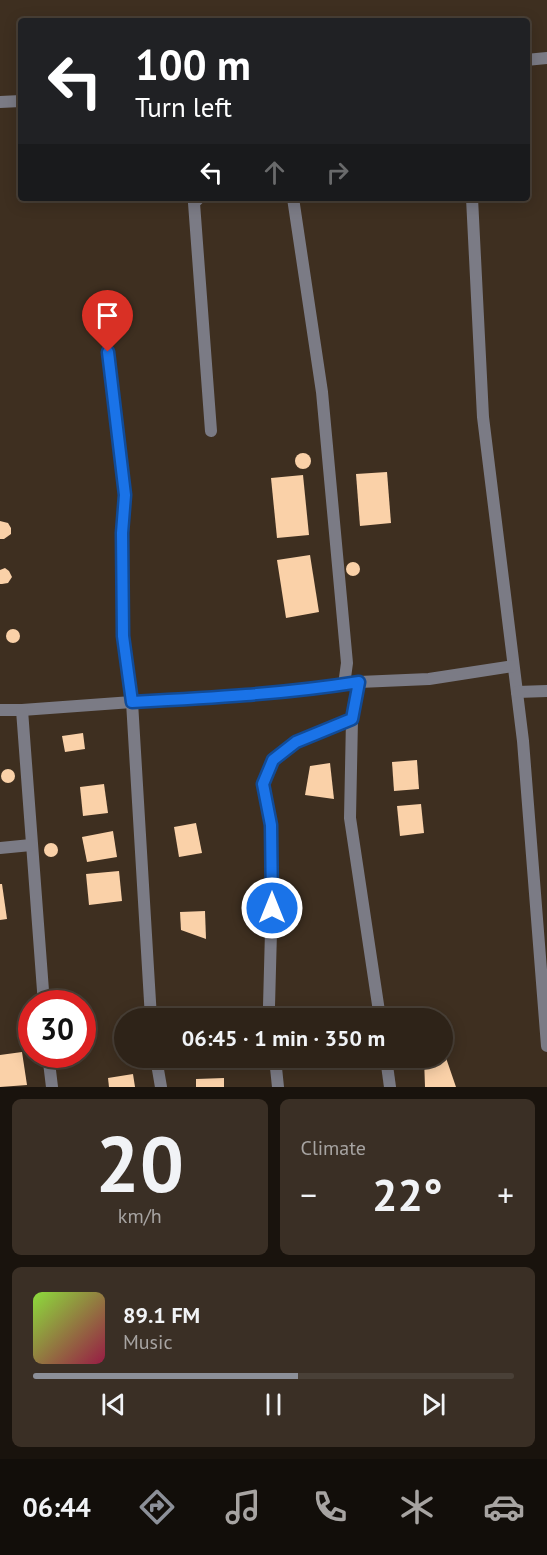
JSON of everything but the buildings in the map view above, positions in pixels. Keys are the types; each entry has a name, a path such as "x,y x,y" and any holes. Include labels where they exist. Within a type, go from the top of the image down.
{"street":[{"path":"530,60 547,58"},
{"path":"0,102 18,101"},
{"path":"196,201 194,203 211,431"},
{"path":"293,201 322,392 347,663 344,685"},
{"path":"472,201 483,417 523,741 547,1046"},
{"path":"108,352 125,495 122,533 123,636 132,702 150,1008"},
{"path":"0,710 315,689 359,682 429,679 513,666"},
{"path":"359,682 352,719 350,818 378,1008"},
{"path":"517,692 547,691"},
{"path":"22,710 43,990"},
{"path":"269,1008 271,825 263,784 273,760 296,742 352,719"},
{"path":"0,848 31,845"},
{"path":"50,1068 52,1087"},
{"path":"157,1068 160,1087"},
{"path":"276,1068 278,1087"},
{"path":"387,1068 390,1087"}],"route":[{"path":"108,352 125,495 122,533 123,636 132,702 315,689 359,682 352,719 296,742 273,760 263,784 271,825 272,908"}]}
